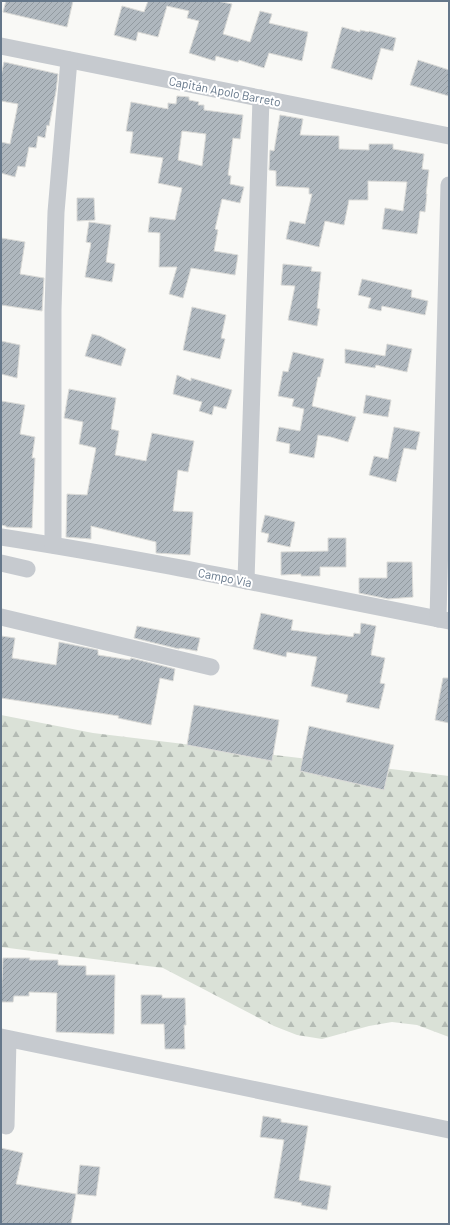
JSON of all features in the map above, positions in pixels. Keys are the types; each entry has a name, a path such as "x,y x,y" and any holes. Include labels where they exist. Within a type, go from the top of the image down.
{"street":[{"name":"Capitán Apolo Barreto","path":"1,46 449,136"},
{"path":"53,545 53,310 56,212 69,60"},
{"path":"246,581 261,98"},
{"path":"443,620 449,185"},
{"name":"Campo Vía","path":"1,537 53,545 246,581 443,620"},
{"path":"1,563 27,569"},
{"path":"1,617 211,667"},
{"path":"6,1126 4,1038 449,1130"}],"green space":[{"path":"1,715 93,733 449,776 449,1037 417,1025 392,1022 369,1026 322,1039 297,1035 274,1026 163,968 1,947"}],"building":[{"path":"6,1 73,1 67,27 3,12"},
{"path":"148,1 217,1 232,4 223,34 250,42 260,11 272,14 269,23 308,32 302,61 269,53 264,68 239,60 238,62 216,56 215,61 189,53 199,21 187,18 189,11 167,6 158,37 138,32 136,41 114,35 122,6 144,12"},
{"path":"342,27 360,32 360,30 369,31 396,38 393,51 381,48 372,80 331,68"},
{"path":"418,60 449,70 449,96 410,85"},
{"path":"4,62 58,74 49,126 47,125 45,138 38,136 36,148 29,147 25,167 18,166 15,177 1,173 1,142 10,144 18,104 1,101 1,76"},
{"path":"177,96 189,97 189,100 199,102 198,105 204,105 204,110 243,115 240,139 233,138 228,175 231,176 230,184 244,187 240,203 222,199 215,229 218,230 214,251 238,255 235,275 191,268 183,298 169,294 177,267 159,267 160,233 148,232 150,217 175,220 182,188 158,183 163,158 130,153 133,132 126,131 131,102 168,109 168,103 176,104","holes":["182,131 206,134 202,166 178,160"]},
{"path":"280,115 303,119 300,135 339,136 339,149 369,150 369,144 393,144 393,149 424,154 422,169 429,170 427,194 425,212 420,211 417,234 382,229 385,208 403,211 407,182 368,181 368,200 349,200 344,225 325,221 319,247 286,239 290,221 305,224 312,194 309,194 309,188 276,186 276,171 269,170 270,150 274,151"},
{"path":"77,198 94,198 95,220 77,221"},
{"path":"89,222 111,225 106,262 115,264 112,282 85,277 91,243 86,242"},
{"path":"1,238 25,242 20,274 44,278 42,311 1,305"},
{"path":"283,264 312,267 311,271 321,272 317,308 320,309 317,326 288,320 295,286 281,285"},
{"path":"362,279 412,290 411,297 428,301 425,315 382,306 381,311 368,308 371,298 358,295"},
{"path":"192,307 226,315 221,338 225,339 220,359 183,350"},
{"path":"92,334 100,336 126,349 121,366 85,356"},
{"path":"1,341 20,345 17,378 1,374"},
{"path":"387,344 412,349 407,372 376,365 375,368 345,363 345,349 385,356"},
{"path":"293,352 324,359 320,377 318,377 312,406 356,417 348,442 318,435 314,458 289,453 290,444 276,441 279,427 300,431 304,409 292,406 294,399 278,396 283,371 288,372"},
{"path":"177,375 191,381 191,378 232,390 226,409 214,406 212,415 199,411 202,402 173,394"},
{"path":"69,389 116,398 111,429 119,431 115,455 146,461 152,433 194,441 188,472 178,470 173,511 193,512 190,555 156,553 156,542 91,526 91,539 66,537 67,494 87,495 96,448 79,444 83,422 64,418"},
{"path":"366,395 391,400 388,417 363,413"},
{"path":"1,401 25,405 20,434 35,437 32,458 35,458 32,528 6,527 1,525"},
{"path":"394,427 420,432 416,450 404,448 396,482 369,475 374,456 388,459"},
{"path":"265,515 295,522 290,547 267,542 269,534 261,532"},
{"path":"328,538 346,538 346,567 320,567 320,576 301,576 301,574 281,575 281,552 328,551"},
{"path":"387,562 412,562 413,597 388,599 359,593 359,578 387,578"},
{"path":"261,613 293,620 291,630 330,635 353,637 354,633 360,634 361,623 376,626 371,655 385,658 380,683 385,684 379,709 346,702 348,695 311,686 317,657 287,652 286,657 253,649"},
{"path":"137,626 200,638 197,651 179,649 134,638"},
{"path":"1,636 15,638 12,658 56,665 59,642 98,650 98,655 130,660 131,658 175,669 173,681 160,678 151,725 118,718 119,716 1,698"},
{"path":"443,678 449,678 449,723 435,720"},
{"path":"194,705 279,720 272,761 187,745"},
{"path":"309,726 394,745 384,790 300,771"},
{"path":"3,958 58,960 58,965 86,966 86,975 115,975 114,1034 56,1032 57,993 29,992 29,996 14,996 13,1002 1,1002"},
{"path":"141,995 162,995 162,998 185,998 185,1049 165,1049 164,1024 141,1024"},
{"path":"263,1116 281,1119 281,1122 308,1126 299,1180 331,1186 327,1210 301,1205 302,1203 274,1198 284,1140 260,1137"},
{"path":"1,1148 23,1153 16,1184 76,1194 71,1224 1,1224"},
{"path":"80,1165 100,1167 96,1196 77,1194"}]}
